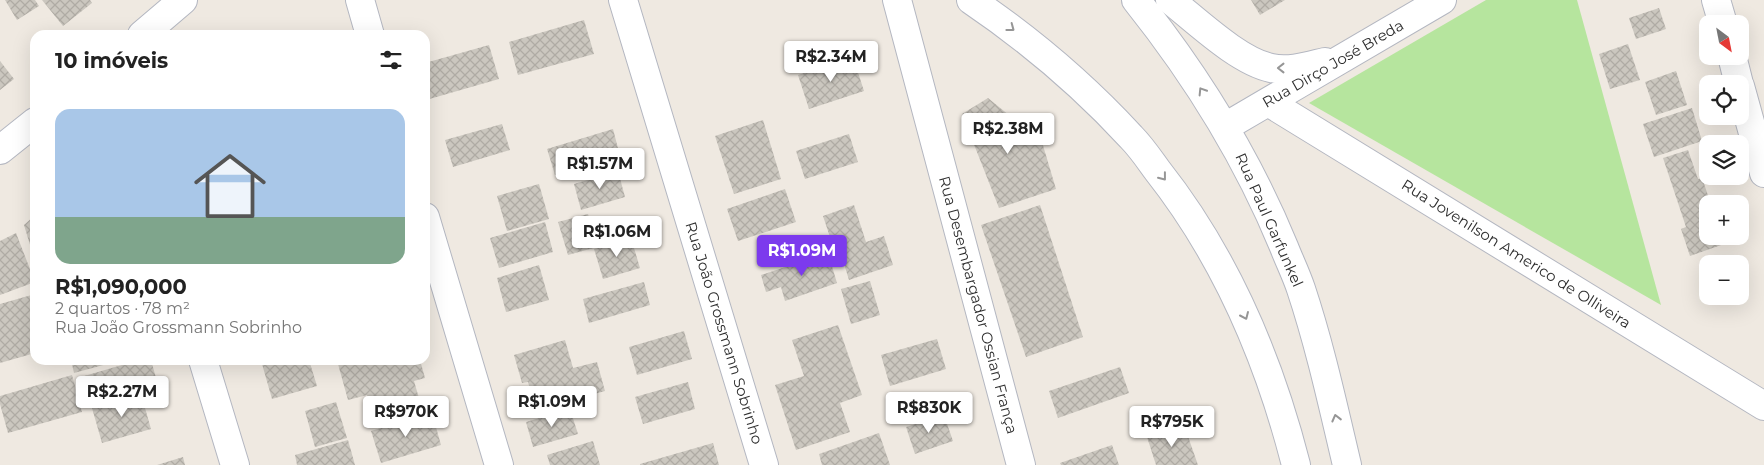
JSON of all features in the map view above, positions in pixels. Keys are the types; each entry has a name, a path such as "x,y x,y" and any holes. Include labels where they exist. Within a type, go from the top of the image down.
{"street":[{"path":"148,30 183,0"},
{"path":"360,0 369,30"},
{"name":"Rua João Grossmann Sobrinho","path":"624,0 764,465"},
{"name":"Rua Desembargador Ossian França","path":"897,0 1020,465"},
{"path":"971,0 1033,44 1086,90 1132,138 1177,195 1215,254 1244,312 1270,375 1287,428 1296,465"},
{"name":"Rua Paul Garfunkel","path":"1136,0 1195,79 1225,127 1252,177 1276,228 1300,287 1319,349 1347,465"},
{"path":"1170,0 1231,48 1252,62 1273,69 1299,68 1345,56"},
{"name":"Rua Dirço José Breda","path":"1225,127 1442,0"},
{"path":"1716,0 1720,15"},
{"name":"Rua Jovenilson Americo de Olliveira","path":"1268,102 1764,406"},
{"path":"1749,118 1764,173"},
{"path":"0,150 30,126"},
{"path":"430,235 499,465"},
{"path":"205,365 235,465"}],"green space":[{"path":"1486,0 1577,0 1661,305 1309,103"}],"building":[{"path":"5,0 35,0 39,6 17,20"},
{"path":"42,0 90,0 92,3 63,26"},
{"path":"1251,0 1285,0 1260,15"},
{"path":"1659,8 1666,29 1636,39 1629,18"},
{"path":"584,20 594,54 518,75 509,42"},
{"path":"1628,44 1640,80 1610,89 1599,54"},
{"path":"489,45 499,79 430,99 430,62"},
{"path":"853,57 864,91 809,109 798,75"},
{"path":"0,61 14,79 0,90"},
{"path":"1676,71 1687,105 1656,115 1645,82"},
{"path":"988,98 1042,142 1056,189 999,208 962,114"},
{"path":"1692,108 1700,135 1699,142 1654,157 1643,124"},
{"path":"763,120 781,179 734,194 715,136"},
{"path":"502,124 510,150 453,167 445,140"},
{"path":"613,129 620,156 555,175 547,149"},
{"path":"849,134 858,162 805,179 796,151"},
{"path":"1688,150 1699,179 1699,185 1704,185 1708,195 1699,195 1699,245 1721,245 1690,256 1681,229 1686,227 1663,158"},
{"path":"618,171 625,197 581,210 574,184"},
{"path":"539,184 549,219 507,231 497,196"},
{"path":"785,189 796,222 738,241 727,209"},
{"path":"854,205 866,242 884,236 893,265 849,280 840,251 835,252 823,216"},
{"path":"1040,205 1083,337 1026,357 981,225"},
{"path":"588,214 597,247 568,255 558,222"},
{"path":"30,220 30,245 24,225"},
{"path":"545,222 553,252 499,268 490,238"},
{"path":"16,233 30,269 30,284 0,295 0,241"},
{"path":"631,238 640,268 603,279 594,249"},
{"path":"828,253 837,283 785,301 781,287 766,292 761,275"},
{"path":"539,265 549,300 506,312 497,278"},
{"path":"870,281 880,315 851,324 841,289"},
{"path":"644,282 650,305 589,323 583,299"},
{"path":"30,295 30,354 0,363 0,304"},
{"path":"838,325 862,395 840,403 850,432 796,450 775,385 804,376 792,340"},
{"path":"684,331 692,359 637,375 629,347"},
{"path":"937,339 946,369 890,386 881,355"},
{"path":"565,340 573,368 597,362 605,391 536,411 528,382 522,383 514,355"},
{"path":"72,365 103,365 74,373"},
{"path":"122,365 152,365 158,385 89,405 81,377"},
{"path":"262,365 311,365 317,386 272,399"},
{"path":"338,365 421,365 425,378 414,381 421,405 374,419 367,395 348,400"},
{"path":"1120,367 1129,393 1058,418 1049,391"},
{"path":"72,375 82,412 8,433 0,404 0,396"},
{"path":"688,382 695,409 643,424 635,397"},
{"path":"141,394 151,429 102,443 92,408"},
{"path":"336,402 347,438 315,447 305,411"},
{"path":"570,409 578,434 533,447 526,422"},
{"path":"432,413 441,445 381,463 371,431"},
{"path":"944,415 953,441 915,454 906,427"},
{"path":"1184,425 1198,465 1156,465 1147,437"},
{"path":"879,433 890,465 822,465 819,454"},
{"path":"348,440 355,465 297,465 295,455"},
{"path":"593,441 600,465 550,465 547,455"},
{"path":"713,443 719,465 640,465 640,464"},
{"path":"1112,445 1119,465 1061,465 1060,463"},
{"path":"183,457 185,465 157,465"}]}
